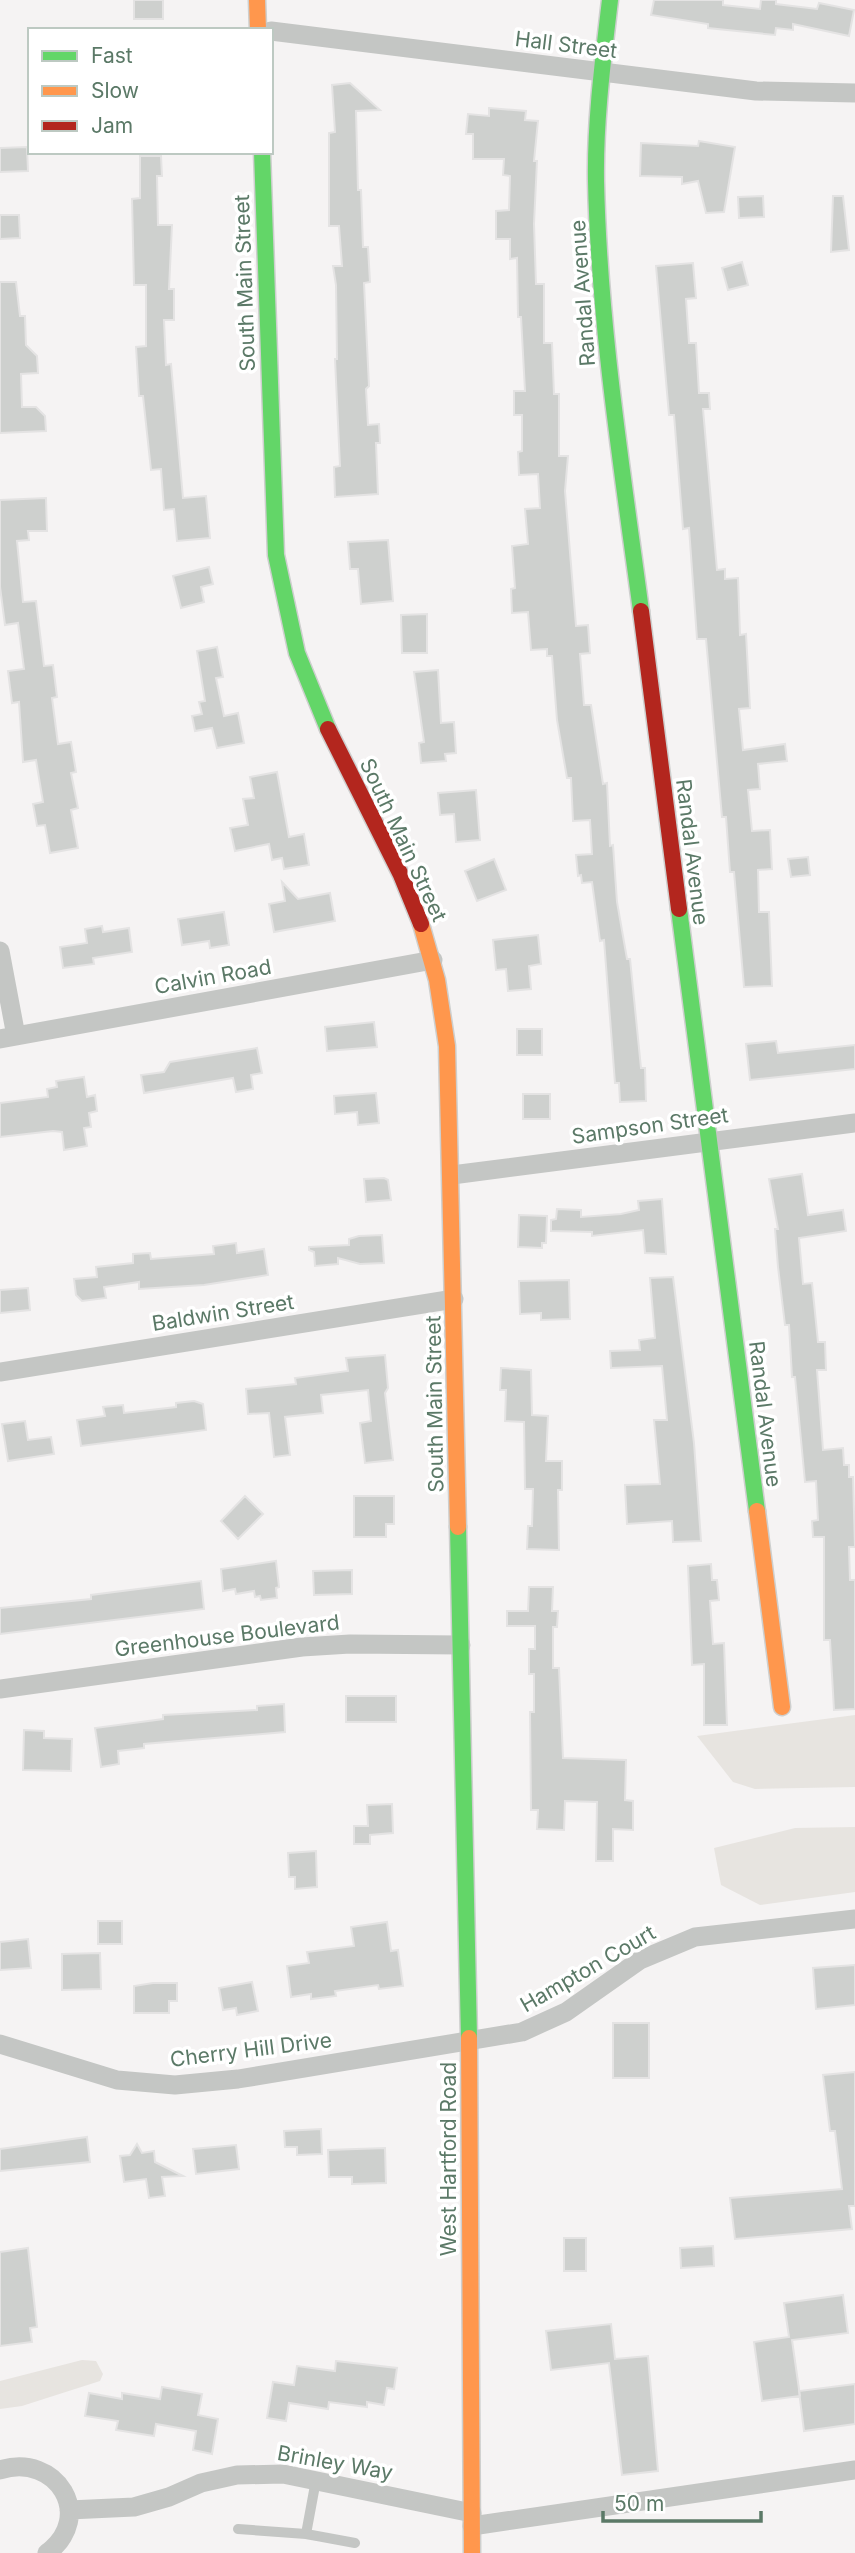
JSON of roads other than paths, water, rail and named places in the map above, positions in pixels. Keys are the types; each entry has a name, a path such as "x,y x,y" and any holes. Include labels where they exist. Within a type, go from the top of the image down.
{"street":[{"path":"257,0 258,28"},
{"name":"Randal Avenue","path":"611,0 601,72 596,180 609,367 782,1707"},
{"name":"Hall Street","path":"273,30 756,91 855,93"},
{"name":"South Main Street","path":"262,154 276,555 287,618 319,711 410,895 433,960 447,1046 452,1175 463,1765"},
{"path":"0,951 8,1037"},
{"name":"Calvin Road","path":"8,1037 433,960"},
{"name":"Sampson Street","path":"452,1175 855,1123"},
{"name":"Baldwin Street","path":"0,1372 454,1299"},
{"name":"Greenhouse Boulevard","path":"0,1689 302,1647 361,1644 461,1645"},
{"name":"West Hartford Road","path":"463,1765 469,2042 472,2553"},
{"name":"Hampton Court","path":"469,2042 522,2032 566,2012 640,1960 695,1937 855,1919"},
{"name":"Cherry Hill Drive","path":"0,2044 117,2080 175,2085 238,2079 469,2042"},
{"path":"0,2470 30,2466 44,2471 57,2481 66,2495 69,2510 67,2526 61,2540 47,2553"},
{"path":"472,2519 855,2470"},
{"name":"Brinley Way","path":"69,2510 134,2507 169,2497 201,2483 237,2475 283,2474 472,2519"}],"lane":[{"path":"306,2534 316,2480"},
{"path":"238,2529 306,2534 355,2543"}]}
